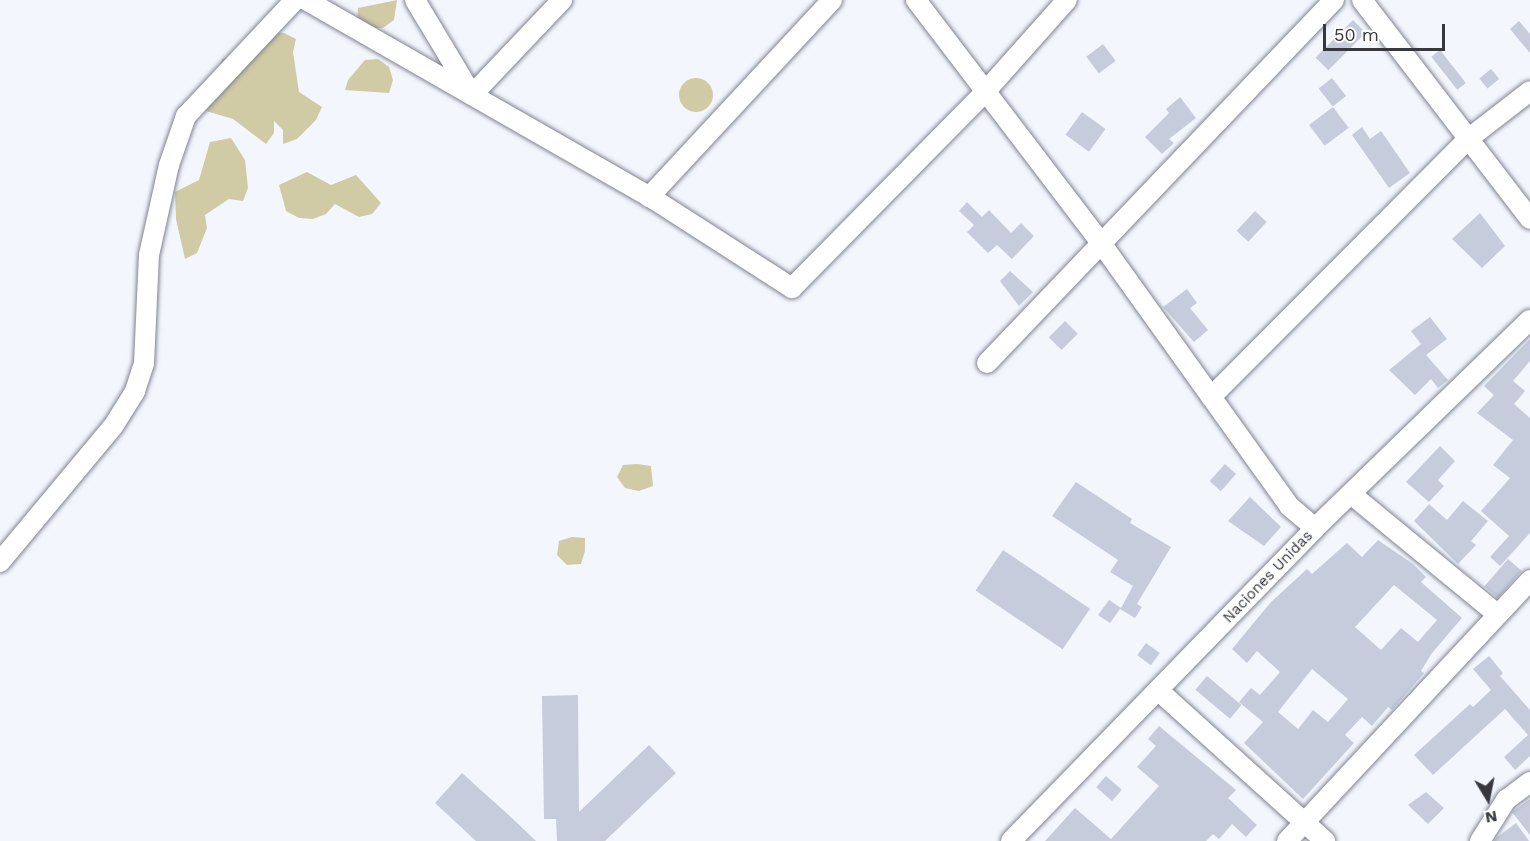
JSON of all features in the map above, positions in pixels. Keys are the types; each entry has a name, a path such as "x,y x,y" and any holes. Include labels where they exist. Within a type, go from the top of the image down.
{"street":[{"path":"0,562 114,425 135,391 144,364 149,255 169,165 186,116 295,0"},
{"path":"306,0 649,197 792,288 985,92 1067,0"},
{"path":"415,0 472,95"},
{"path":"472,95 562,0"},
{"path":"649,197 832,0"},
{"path":"916,0 1101,243 1289,506 1315,528"},
{"path":"987,363 1334,0"},
{"path":"1362,0 1530,219"},
{"path":"1211,397 1468,139 1530,91"},
{"name":"Naciones Unidas","path":"1011,841 1315,528 1530,320"},
{"path":"1351,494 1497,614"},
{"path":"1287,841 1530,580"},
{"path":"1159,691 1325,841"},
{"path":"1482,839 1506,800 1530,782"}],"shaded area":[{"path":"397,0 394,20 383,28 369,28 357,22 358,8"},
{"path":"259,32 284,33 296,39 293,52 299,92 322,107 316,120 297,139 283,144 283,130 274,121 274,133 266,144 233,119 206,111 222,59 235,56"},
{"path":"378,59 389,67 393,80 389,93 345,90 348,80 365,60"},
{"path":"696,78 708,83 713,95 708,107 696,112 684,107 679,95 684,83"},
{"path":"231,138 245,160 248,188 243,201 229,199 205,215 207,228 197,253 185,259 176,219 175,192 199,180 210,142"},
{"path":"307,172 331,185 356,175 381,203 372,214 359,217 335,204 326,214 313,219 299,218 286,211 279,185"},
{"path":"623,465 651,466 653,486 639,491 625,488 617,477"},
{"path":"572,537 585,538 585,551 581,564 567,565 557,555 559,541"}],"building":[{"path":"1353,20 1366,33 1328,70 1316,57"},
{"path":"1519,21 1530,34 1530,53 1510,29"},
{"path":"1103,44 1116,61 1099,73 1086,57"},
{"path":"1440,50 1466,83 1457,90 1431,57"},
{"path":"1491,69 1499,79 1488,89 1479,78"},
{"path":"1332,78 1346,96 1333,107 1319,88"},
{"path":"1180,97 1196,118 1169,139 1174,143 1162,154 1145,137 1169,113 1166,109"},
{"path":"1333,107 1349,128 1325,146 1309,125"},
{"path":"1082,112 1105,129 1089,152 1066,135"},
{"path":"1362,127 1370,139 1381,131 1410,173 1389,188 1352,135"},
{"path":"967,202 982,217 989,210 1011,233 1021,223 1034,236 1012,259 997,245 988,253 967,232 974,225 959,211"},
{"path":"1255,211 1267,222 1248,242 1237,231"},
{"path":"1480,213 1505,246 1482,268 1452,239"},
{"path":"1010,271 1033,292 1019,306 1000,281"},
{"path":"1187,289 1197,303 1190,308 1208,330 1194,342 1163,307"},
{"path":"1430,317 1447,339 1426,355 1448,380 1438,388 1431,379 1415,395 1389,370 1421,344 1411,331"},
{"path":"1065,321 1078,334 1061,350 1049,337"},
{"path":"1530,339 1530,361 1513,381 1525,391 1514,404 1530,418 1530,533 1500,566 1490,557 1509,536 1481,511 1510,478 1493,465 1513,440 1477,413 1494,395 1484,386"},
{"path":"1440,446 1455,461 1438,480 1444,486 1429,502 1406,482"},
{"path":"1225,464 1236,474 1221,491 1210,481"},
{"path":"1076,482 1132,519 1130,523 1171,547 1137,604 1142,607 1135,618 1120,609 1110,623 1098,615 1109,600 1121,608 1133,586 1110,572 1118,560 1052,516"},
{"path":"1250,497 1281,527 1264,546 1228,521"},
{"path":"1463,501 1488,521 1471,541 1476,545 1458,564 1414,521 1429,504 1447,520"},
{"path":"1378,540 1413,564 1426,577 1421,582 1462,618 1432,653 1421,671 1424,673 1392,710 1388,707 1372,726 1362,717 1345,735 1354,743 1303,799 1244,743 1263,722 1239,702 1251,688 1260,695 1280,672 1257,651 1247,663 1232,649 1271,602 1307,569 1312,574 1347,543 1362,557","holes":["1394,585 1437,620 1418,642 1401,628 1381,650 1355,627","1312,669 1348,699 1328,722 1313,710 1298,729 1278,712"]},
{"path":"1003,550 1090,609 1063,649 976,591"},
{"path":"1508,559 1522,571 1498,598 1484,586"},
{"path":"1146,643 1160,653 1151,665 1137,655"},
{"path":"1489,656 1503,673 1500,676 1530,710 1530,756 1515,770 1504,757 1528,735 1505,709 1433,775 1414,755 1470,704 1473,707 1491,690 1473,669"},
{"path":"1207,676 1241,705 1230,719 1195,690"},
{"path":"578,695 579,812 649,745 676,773 605,841 557,841 556,819 544,819 542,696"},
{"path":"1159,726 1236,790 1228,798 1257,825 1246,837 1232,824 1219,839 1213,834 1206,841 1045,841 1075,808 1111,839 1159,786 1137,767 1156,746 1148,739"},
{"path":"462,773 536,841 476,841 435,803"},
{"path":"1106,776 1122,790 1112,801 1096,787"},
{"path":"1426,792 1444,808 1428,824 1408,805"},
{"path":"1530,799 1530,835 1512,812"},
{"path":"1516,823 1529,841 1494,841 1496,838"}]}
